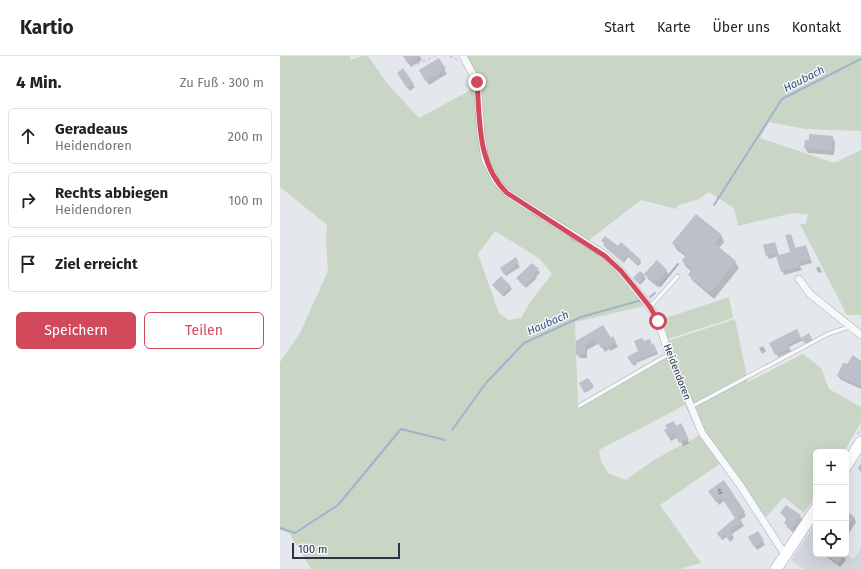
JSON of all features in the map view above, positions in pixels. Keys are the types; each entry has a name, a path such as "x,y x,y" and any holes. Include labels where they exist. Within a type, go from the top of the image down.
{"main road":[{"path":"849,461 861,442"},
{"path":"776,569 813,513"}],"street":[{"name":"Heidendoren","path":"463,56 477,82 481,141 485,159 496,181 507,193 605,256 621,271 650,307 658,321 669,354 702,433 740,485 782,550 786,553"},
{"path":"799,279 810,294 861,335"}],"lane":[{"path":"650,307 678,276"},
{"path":"691,408 828,334 850,326"},
{"path":"579,406 669,354"}],"path":[{"path":"417,64 435,56"}],"shaded area":[{"path":"813,528 813,557 849,556 853,559 861,549 861,569 804,569 791,560"}],"green space":[{"path":"280,56 350,56 351,60 362,56 368,56 386,82 419,118 469,91 472,82 463,56 861,56 861,131 805,129 769,122 760,138 834,163 861,150 861,315 847,315 800,224 806,224 808,214 793,213 738,226 734,208 709,192 699,199 679,205 676,209 641,200 588,241 585,247 606,259 644,306 575,322 578,405 668,355 668,341 735,319 748,382 803,354 821,368 829,389 861,407 861,422 846,449 813,449 813,500 804,513 784,497 765,518 721,463 660,505 701,563 680,569 311,569 289,533 280,530 280,362 300,333 328,271 326,240 327,225 280,187","holes":["495,231 540,259 552,274 530,302 521,318 509,320 499,313 478,254","685,405 700,435 654,460 626,480 608,473 601,461 599,450"]},
{"path":"729,297 733,318 668,339 663,319"}],"building":[{"path":"403,56 419,56 407,63"},
{"path":"439,58 446,69 425,81 419,70"},
{"path":"403,68 414,84 407,88 397,73"},
{"path":"809,134 833,136 831,151 804,148 805,140 809,140"},
{"path":"696,214 722,235 714,243 736,261 710,293 688,275 692,269 682,261 686,255 672,243"},
{"path":"791,234 795,248 806,245 810,259 799,262 800,266 781,272 776,256 790,252 785,235"},
{"path":"605,236 618,246 621,242 641,260 637,264 627,256 622,261 603,245 605,243 601,241"},
{"path":"775,242 778,253 766,256 763,245"},
{"path":"516,257 519,263 504,274 500,268"},
{"path":"657,260 667,270 655,283 644,274"},
{"path":"532,263 539,269 534,273 536,275 524,286 516,278"},
{"path":"640,271 645,275 638,283 633,278"},
{"path":"501,276 511,286 502,295 492,285"},
{"path":"603,325 611,338 613,336 616,342 607,348 606,346 601,348 595,340 585,345 585,354 576,355 576,341"},
{"path":"797,329 801,338 788,344 790,348 775,355 769,343"},
{"path":"809,333 812,339 804,343 801,338"},
{"path":"642,338 644,341 650,339 657,352 636,360 637,361 632,364 627,357 638,351 634,341"},
{"path":"853,355 861,361 861,386 837,376 843,363 847,364"},
{"path":"588,378 594,386 584,392 579,383"},
{"path":"674,421 676,426 681,423 688,438 679,443 674,434 668,437 664,430 667,428 665,425"},
{"path":"724,480 745,512 738,516 742,522 730,530 733,534 728,539 724,534 719,537 717,533 735,518 722,498 716,502 708,491"},
{"path":"786,505 801,515 791,529 784,523 787,518 780,513"},
{"path":"850,513 854,517 849,524 849,521"},
{"path":"758,531 764,541 754,547 748,537"},
{"path":"829,557 843,557 838,563"}],"waterway":[{"name":"Haubach","path":"714,205 782,99 861,59"},
{"path":"479,141 481,154"},
{"path":"532,213 540,218"},
{"path":"571,238 579,242"},
{"name":"Haubach","path":"660,286 678,264"},
{"name":"Haubach","path":"650,297 655,293"},
{"name":"Haubach","path":"452,430 486,383 524,343 581,317 642,300"},
{"name":"Haubach","path":"280,528 295,533 338,505 401,429 445,440"}],"route":[{"path":"477,82 481,141 485,159 500,187 605,256 621,271 635,288 650,307 658,321"}]}
